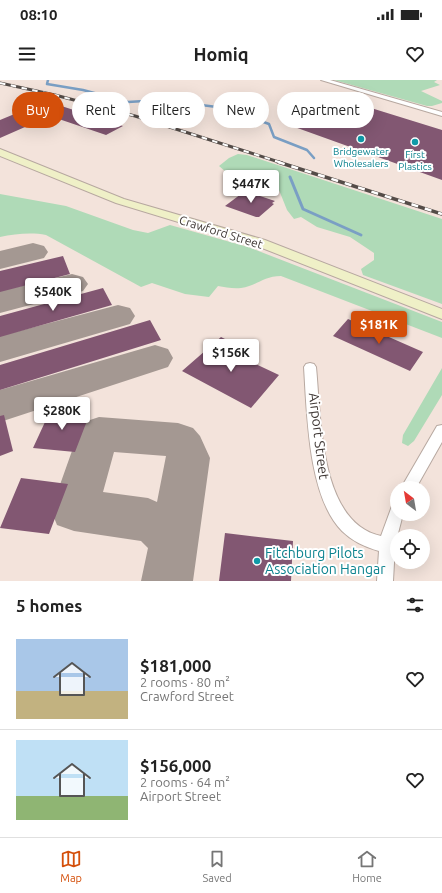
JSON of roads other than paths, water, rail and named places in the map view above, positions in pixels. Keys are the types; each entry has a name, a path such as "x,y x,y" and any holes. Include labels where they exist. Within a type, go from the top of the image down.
{"main road":[{"name":"Crawford Street","path":"0,152 115,199 261,244 442,314"}],"street":[{"path":"324,80 442,114"},
{"name":"Airport Street","path":"310,367 320,461 324,482 332,504 340,518 357,534 363,538 386,546"},
{"path":"412,481 442,430"},
{"path":"385,581 386,546 393,521"}],"waterway":[{"path":"48,80 47,84 83,90 128,102 161,100 225,108 269,124 274,137 307,150 314,158"},
{"path":"290,177 303,209 361,235"}],"railway":[{"path":"0,83 55,95 135,116 282,163"},
{"path":"278,162 442,214"}],"place":[{"name":"Bridgewater Wholesalers","path":"361,139"},
{"name":"First Plastics","path":"415,142"},
{"name":"Fitchburg Pilots Association Hangar","path":"257,561"}]}
